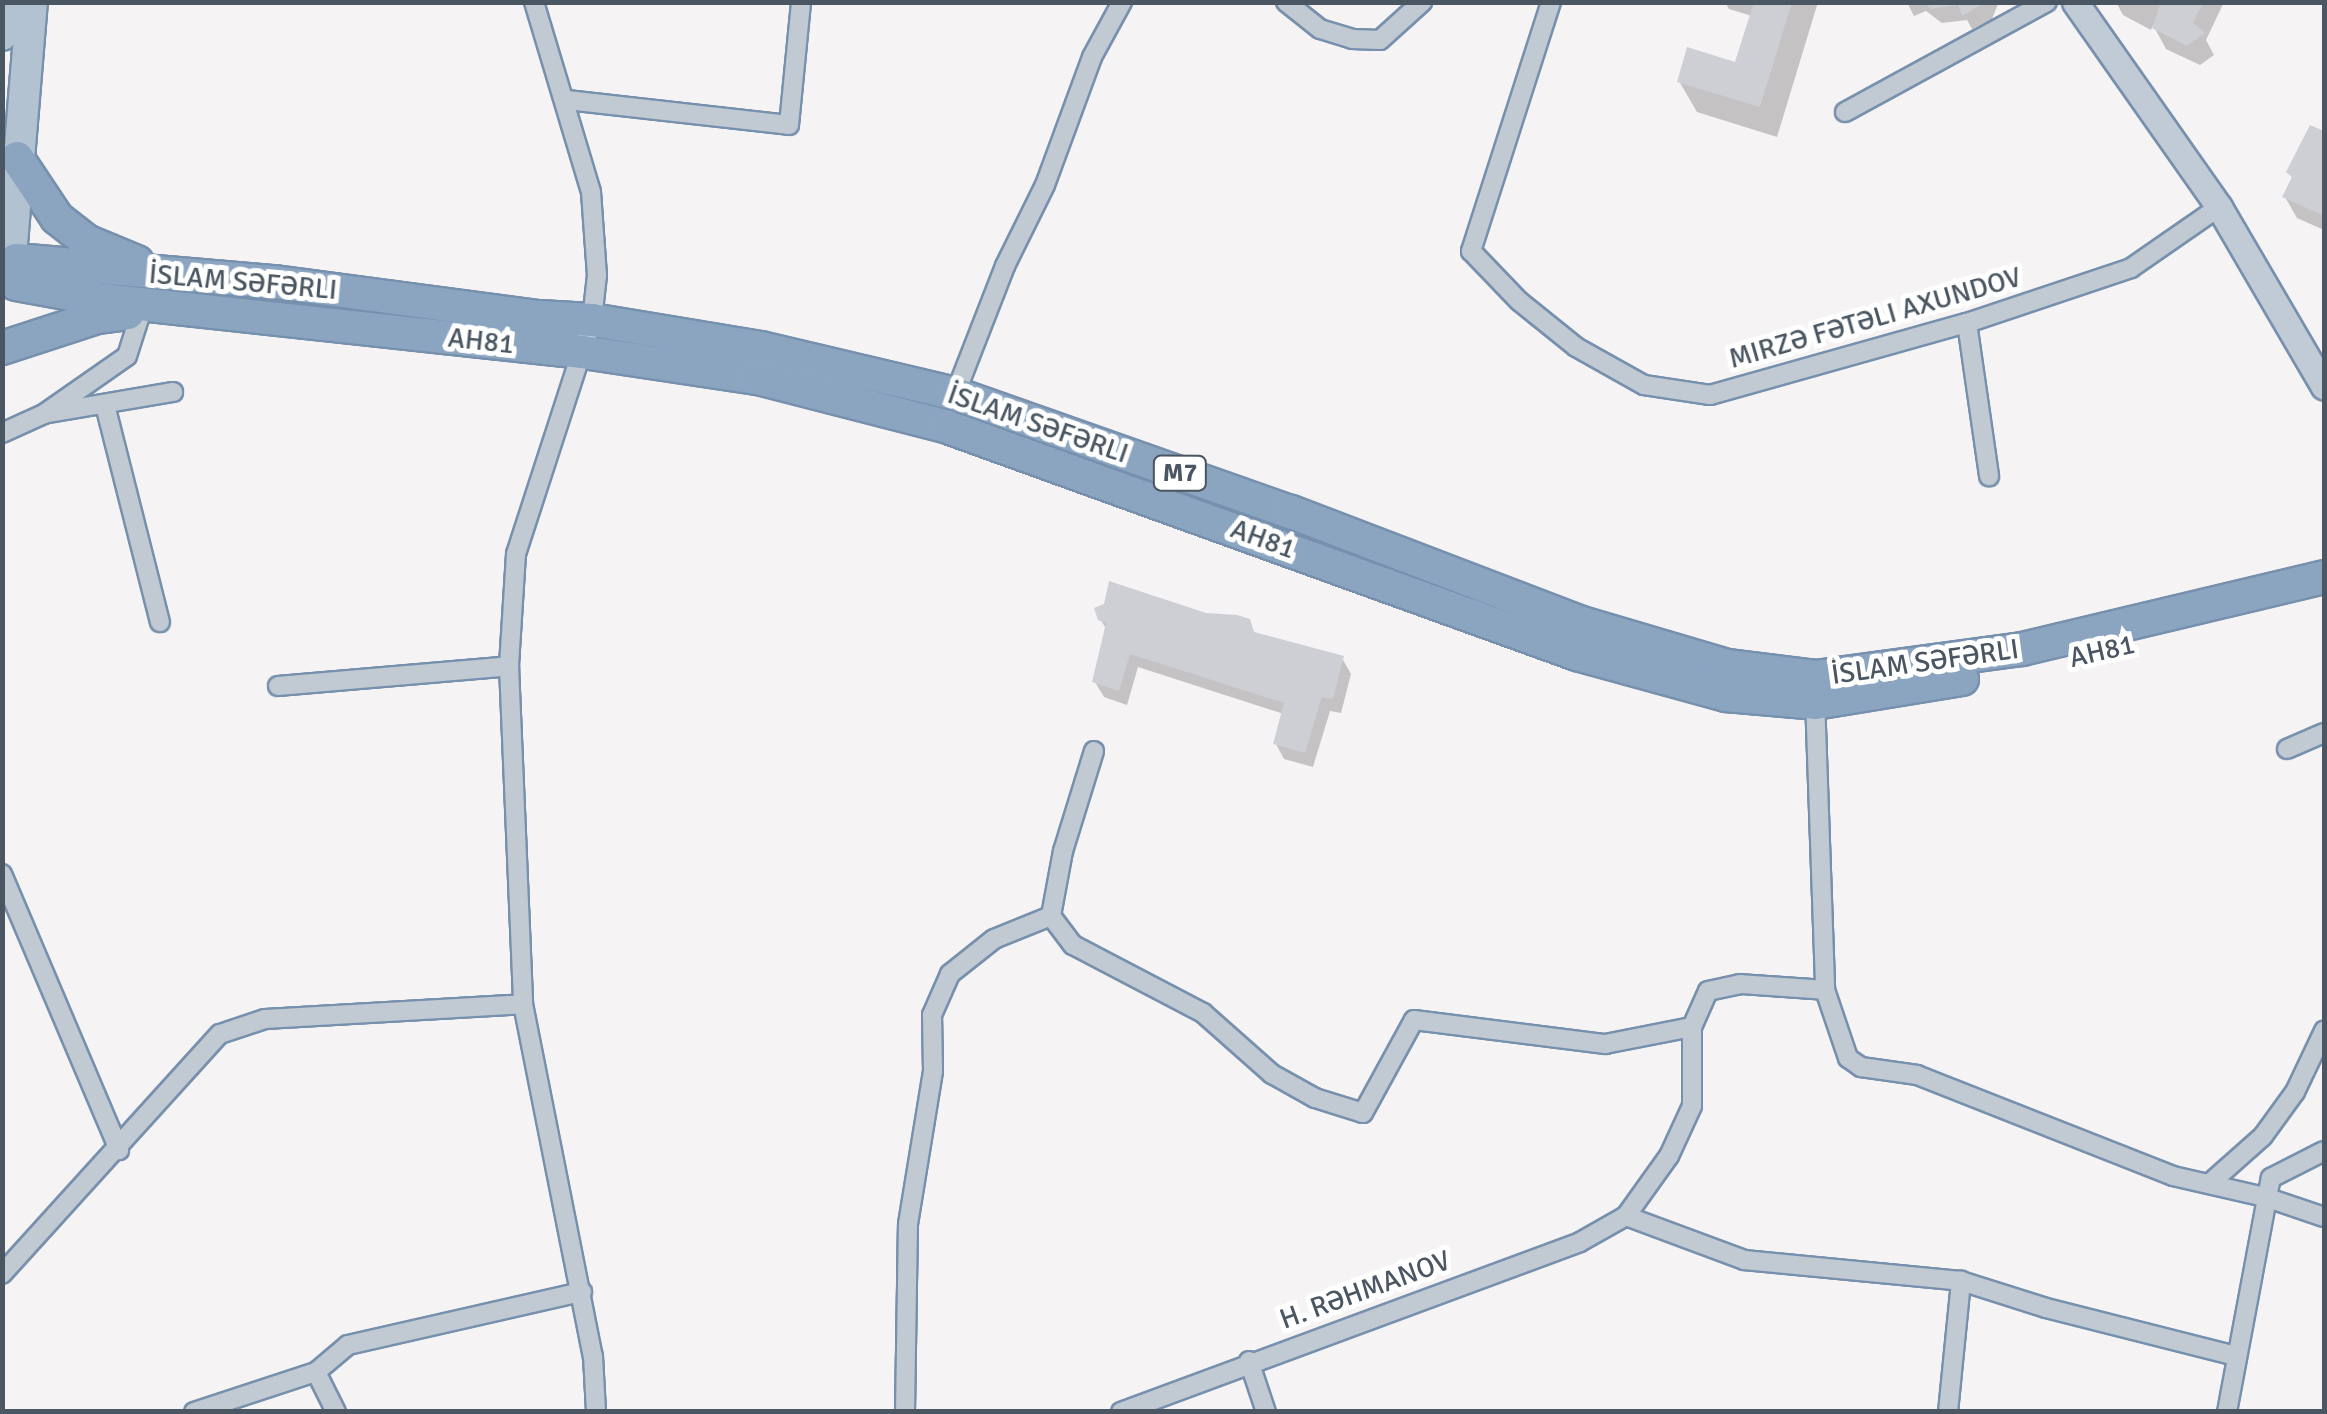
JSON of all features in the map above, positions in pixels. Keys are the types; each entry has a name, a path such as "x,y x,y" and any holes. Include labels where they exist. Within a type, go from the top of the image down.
{"highway":[{"path":"16,158 58,218 86,241 184,275"},
{"name":"İSLAM SƏFƏRLI","path":"10,270 184,275 592,320 761,348 955,394 1291,512 1582,623 1815,690 2022,649 2324,576"},
{"name":"AH81","path":"10,270 157,310 583,352 758,378 944,426 1577,654 1726,694 1815,690 2030,668 2324,598"},
{"path":"2,348 97,317 157,310"}],"main road":[{"path":"2,36 7,2"},
{"path":"10,270 16,158 32,2"},
{"path":"2075,2 2219,207 2324,387"}],"street":[{"path":"534,2 592,192 596,275 592,320 583,352 516,554 509,666 523,1004 594,1356 596,1412"},
{"path":"567,100 788,125 801,2"},
{"path":"944,426 1004,266 1045,185 1092,57 1122,2"},
{"path":"1286,2 1320,29 1352,38 1380,40 1422,2"},
{"name":"MIRZƏ FƏTƏLI AXUNDOV","path":"1551,2 1471,251 1518,302 1576,347 1644,385 1710,395 1967,323 2131,268 2219,207"},
{"path":"1846,112 2046,2"},
{"path":"2,433 44,414 127,356 157,310"},
{"path":"1967,323 1989,476"},
{"path":"44,414 173,392"},
{"path":"105,405 160,622"},
{"path":"278,686 509,666"},
{"path":"1815,690 1825,990 1848,1058 1861,1067 1917,1075 2174,1176 2265,1197 2324,1217"},
{"path":"2286,749 2324,733"},
{"path":"1094,751 1063,851 1051,916 1073,946 1203,1013 1272,1074 1315,1098 1363,1113 1414,1020 1605,1044 1692,1026"},
{"path":"2,874 119,1150"},
{"path":"905,1412 908,1224 934,1071 932,1015 950,974 994,938 1051,916"},
{"path":"1825,990 1740,984 1708,991 1692,1026 1692,1106 1668,1156 1626,1216 1744,1260 1961,1281 2046,1308 2236,1356"},
{"path":"2,1274 119,1150 220,1034 264,1019 523,1004"},
{"path":"2209,1184 2263,1136 2295,1092 2324,1031"},
{"path":"2227,1412 2271,1178 2324,1151"},
{"name":"H. RƏHMANOV","path":"1121,1412 1580,1242 1626,1216"},
{"path":"1948,1412 1961,1281"},
{"path":"194,1412 316,1372 348,1345 582,1292"},
{"path":"1248,1362 1266,1412"},
{"path":"316,1372 336,1412"}],"building":[{"path":"1754,2 1792,2 1760,107 1677,82 1687,47 1735,62"},
{"path":"1923,2 1986,2 1962,16 1958,5 1931,9"},
{"path":"2161,2 2203,2 2193,23 2205,33 2187,46 2152,28"},
{"path":"2310,125 2324,131 2324,216 2282,197 2292,177 2286,172"},
{"path":"1109,581 1206,613 1250,619 1254,632 1344,656 1333,699 1322,697 1305,753 1273,744 1284,703 1130,654 1119,691 1092,682 1106,623 1098,620 1094,608 1104,604"}]}
